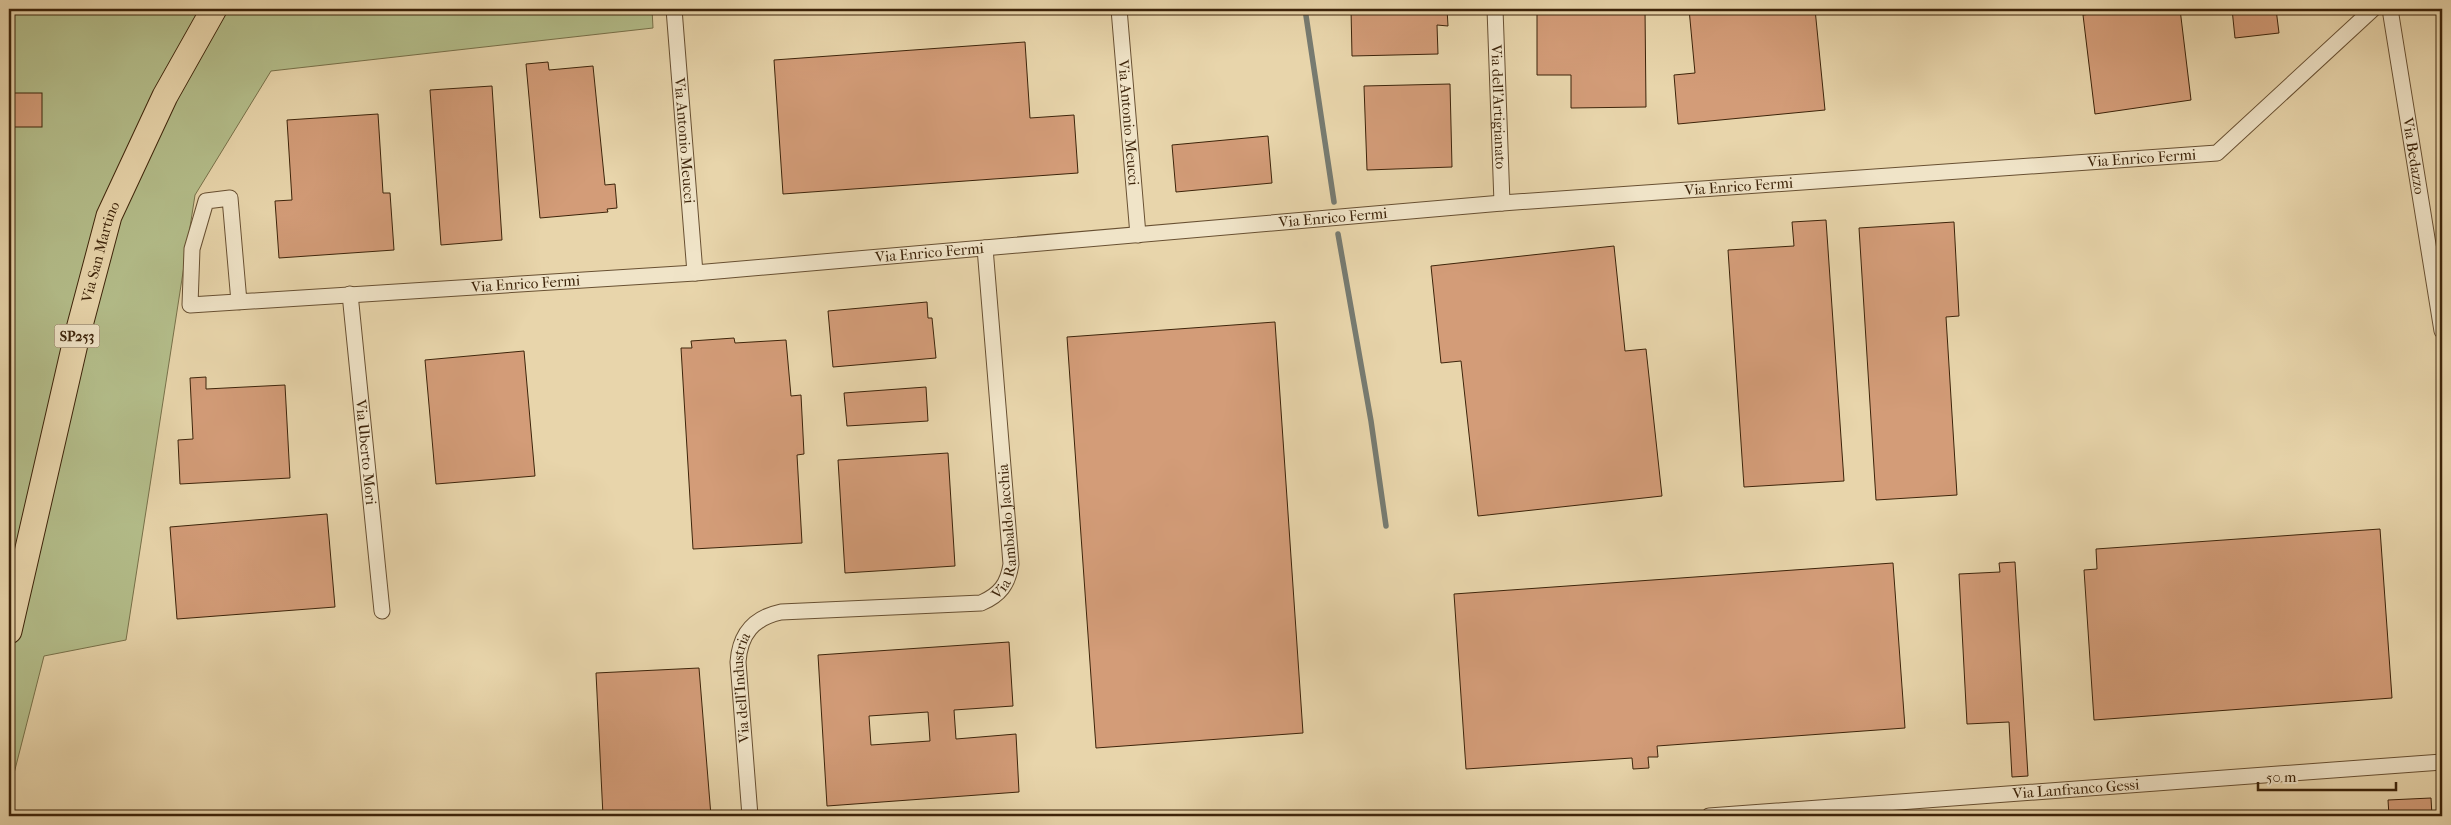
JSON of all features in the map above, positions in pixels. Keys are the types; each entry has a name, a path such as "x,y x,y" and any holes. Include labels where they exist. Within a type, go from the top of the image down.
{"main road":[{"name":"Via San Martino","path":"9,631 75,344 109,216 165,96 214,9"}],"street":[{"name":"Via Antonio Meucci","path":"674,9 695,273"},
{"name":"Via Antonio Meucci","path":"1119,9 1138,235"},
{"name":"Via dell'Artigianato","path":"1496,9 1502,204"},
{"name":"Via Enrico Fermi","path":"239,302 230,198 206,201 192,249 190,305 239,302 350,294 695,273 1502,204 2217,153 2373,9"},
{"name":"Via Bedazzo","path":"2390,9 2442,331"},
{"name":"Via Rambaldo Jacchia","path":"781,612 981,604 993,598 1003,589 1009,577 1011,564 985,248"},
{"name":"Via Uberto Mori","path":"350,294 382,611"},
{"name":"Via dell'Industria","path":"750,816 738,662 739,647 744,634 754,623 767,615 781,612"},
{"name":"Via Lanfranco Gessi","path":"1709,816 2442,762"}],"green space":[{"path":"9,9 652,9 653,28 271,71 195,195 126,640 44,656 9,793"}],"building":[{"path":"1351,9 1447,9 1448,26 1437,25 1438,54 1352,56"},
{"path":"1546,9 1645,9 1646,107 1571,108 1571,75 1537,75 1537,11"},
{"path":"1689,9 1815,9 1825,110 1678,124 1674,75 1695,73"},
{"path":"2126,9 2180,9 2191,100 2095,114 2083,15"},
{"path":"2232,9 2276,9 2279,33 2235,38"},
{"path":"1025,42 1030,118 1074,115 1078,173 783,194 774,60"},
{"path":"548,62 549,70 593,66 605,185 615,184 617,208 607,209 608,212 540,218 526,64"},
{"path":"1450,84 1452,167 1367,170 1364,86"},
{"path":"492,86 502,240 441,245 430,90"},
{"path":"9,93 42,93 42,127 9,127"},
{"path":"378,114 383,193 390,193 394,250 279,258 275,201 292,200 287,120"},
{"path":"1268,136 1272,183 1176,192 1172,145"},
{"path":"1826,220 1844,481 1744,487 1728,250 1794,246 1792,222"},
{"path":"1954,222 1959,316 1946,317 1957,495 1876,500 1859,228"},
{"path":"1614,246 1625,351 1646,349 1662,496 1478,516 1461,361 1441,363 1431,266"},
{"path":"927,302 928,318 932,318 936,358 833,367 828,311"},
{"path":"1275,322 1303,733 1096,748 1067,337"},
{"path":"734,338 735,343 786,340 791,396 801,395 804,454 797,455 802,543 693,549 681,348 692,348 691,341"},
{"path":"524,351 535,476 436,484 425,360"},
{"path":"206,377 206,389 285,385 290,478 180,484 178,440 193,439 190,378"},
{"path":"926,387 928,421 847,426 844,393"},
{"path":"948,453 955,566 845,573 838,460"},
{"path":"327,514 335,607 177,619 170,527"},
{"path":"2380,529 2392,698 2094,720 2084,570 2097,569 2096,549"},
{"path":"2015,562 2028,776 2012,777 2009,722 1967,724 1959,574 2000,572 1999,563"},
{"path":"1893,563 1905,728 1657,746 1658,757 1648,757 1649,768 1633,769 1632,758 1466,769 1454,594"},
{"path":"1009,642 1013,706 954,710 956,739 1016,734 1019,792 827,806 818,655","holes":["928,712 930,741 871,745 869,716"]},
{"path":"699,668 711,816 603,816 596,673"},
{"path":"2431,798 2432,816 2389,816 2388,800"}],"waterway":[{"path":"1305,9 1334,202"},
{"path":"1338,234 1371,421 1386,526"}]}
